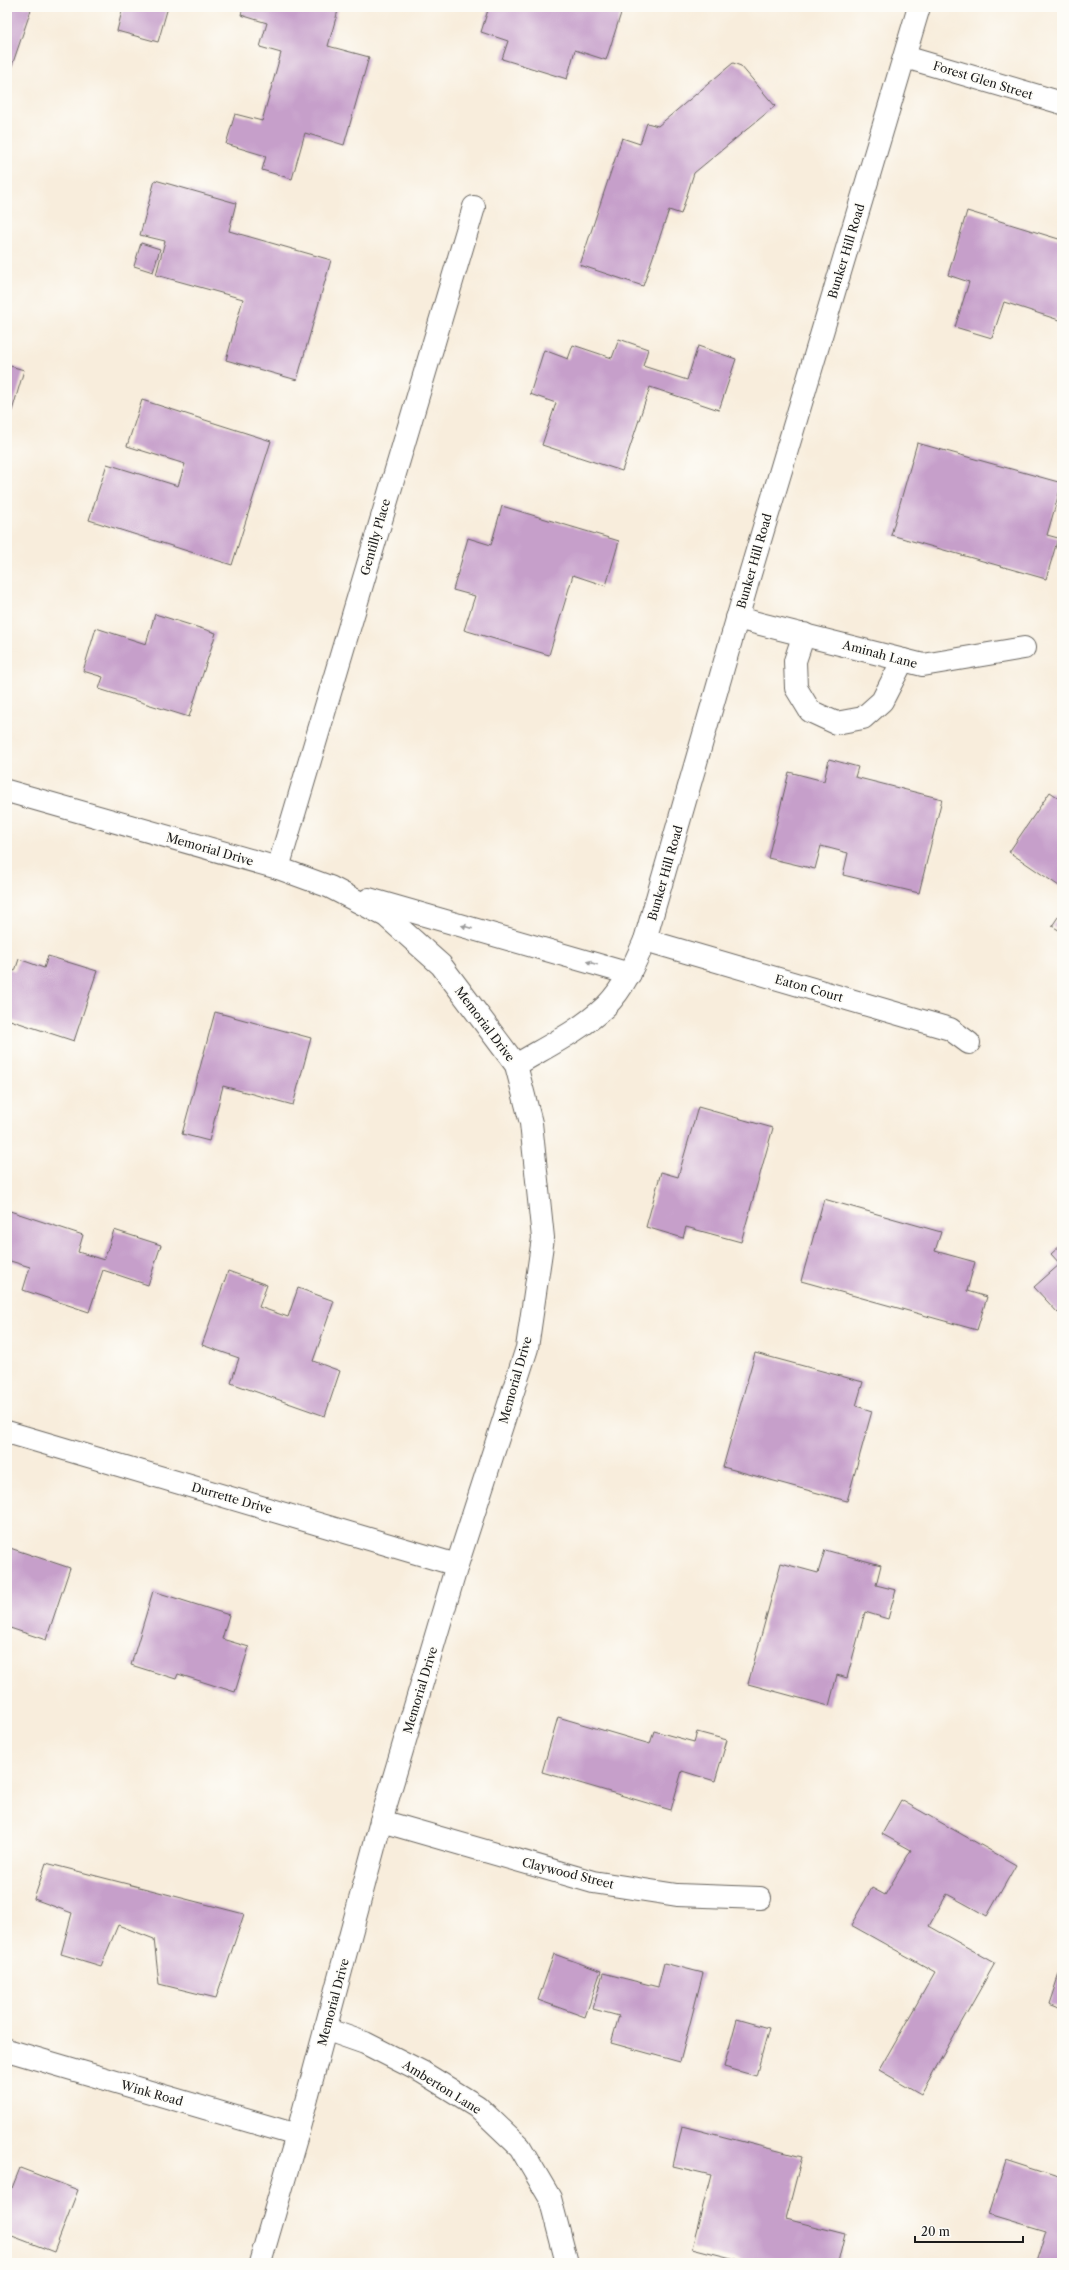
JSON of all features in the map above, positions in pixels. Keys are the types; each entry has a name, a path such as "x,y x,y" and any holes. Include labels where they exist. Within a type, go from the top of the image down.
{"street":[{"name":"Bunker Hill Road","path":"516,1065 576,1028 606,1006 630,974 645,940 737,618 919,7"},
{"name":"Forest Glen Street","path":"905,57 1062,104"},
{"name":"Gentilly Place","path":"278,868 474,207"},
{"name":"Aminah Lane","path":"737,618 923,665 1024,648"},
{"path":"804,634 795,661 796,688 810,711 836,723 863,718 882,701 903,660"},
{"name":"Memorial Drive","path":"7,791 278,868 330,887 386,916 442,965 516,1065 531,1123 543,1238 527,1348 457,1565 381,1821 297,2135 260,2263"},
{"path":"330,887 630,974"},
{"name":"Eaton Court","path":"645,940 950,1029 969,1043"},
{"name":"Durrette Drive","path":"7,1432 457,1565"},
{"name":"Claywood Street","path":"381,1821 593,1882 677,1895 760,1898"},
{"name":"Amberton Lane","path":"326,2029 366,2044 422,2072 477,2106 520,2147 550,2198 567,2263"},
{"name":"Wink Road","path":"7,2050 297,2135"}],"building":[{"path":"7,7 32,7 7,80"},
{"path":"123,7 168,7 158,42 117,31"},
{"path":"243,7 339,7 328,46 369,57 344,145 305,133 292,179 262,170 266,156 226,144 235,114 262,121 281,53 260,47 267,23 241,15"},
{"path":"479,7 623,7 606,60 575,50 567,79 502,59 508,41 481,32 488,10"},
{"path":"733,63 741,66 775,106 694,173 681,214 669,210 643,286 580,265 622,138 640,144 647,123 658,126"},
{"path":"155,180 236,203 229,231 331,260 297,380 226,360 243,299 156,275 165,241 140,235"},
{"path":"967,211 1062,240 1062,321 1004,302 992,338 955,327 969,282 948,275"},
{"path":"141,243 160,249 153,272 134,266"},
{"path":"619,339 648,349 643,366 687,380 698,346 736,359 719,410 650,387 622,471 542,445 556,403 530,394 544,350 568,359 573,345 612,358"},
{"path":"7,365 24,370 7,428"},
{"path":"142,400 271,441 232,565 89,520 107,464 178,486 185,464 127,446"},
{"path":"917,443 1062,483 1047,535 1058,538 1046,579 891,535"},
{"path":"502,506 619,541 606,586 573,575 549,655 464,630 475,596 453,590 468,538 491,545"},
{"path":"155,614 216,633 189,717 99,689 103,677 83,671 96,628 146,644"},
{"path":"829,759 858,767 855,777 942,799 919,893 843,875 848,853 821,846 815,869 768,858 789,772 824,781"},
{"path":"1050,792 1062,800 1062,888 1009,852"},
{"path":"1062,911 1062,932 1052,926"},
{"path":"48,956 97,971 74,1041 7,1019 7,968 15,971 19,959 44,968"},
{"path":"215,1012 311,1038 293,1105 223,1086 209,1141 182,1134"},
{"path":"698,1107 773,1128 741,1242 686,1227 683,1238 646,1227 661,1172 678,1177"},
{"path":"824,1199 941,1232 935,1251 975,1262 967,1291 987,1297 977,1330 801,1281"},
{"path":"7,1210 83,1235 78,1252 104,1260 114,1230 161,1245 148,1285 103,1270 89,1312 23,1290 30,1267 7,1260"},
{"path":"1062,1244 1062,1310 1058,1313 1034,1287 1060,1264 1051,1254"},
{"path":"228,1271 267,1285 259,1307 288,1317 298,1288 334,1301 313,1361 340,1371 325,1416 231,1383 239,1358 202,1345"},
{"path":"755,1353 863,1382 856,1406 872,1411 847,1501 723,1467"},
{"path":"7,1547 70,1568 46,1640 7,1627"},
{"path":"825,1550 881,1565 876,1585 896,1590 888,1619 865,1612 847,1678 837,1675 829,1706 748,1684 781,1563 818,1573"},
{"path":"153,1591 229,1615 222,1639 249,1647 235,1692 178,1674 176,1679 131,1665"},
{"path":"558,1717 650,1744 654,1731 694,1742 697,1732 727,1740 715,1781 682,1771 671,1810 542,1772"},
{"path":"901,1800 1016,1865 987,1916 947,1894 929,1926 995,1963 921,2094 879,2070 935,1972 851,1925 872,1888 885,1895 911,1850 882,1834"},
{"path":"46,1863 244,1914 216,1998 159,1984 154,1939 118,1925 101,1966 61,1954 72,1913 34,1899"},
{"path":"554,1954 601,1971 585,2017 538,2000"},
{"path":"664,1963 703,1973 680,2062 611,2043 619,2016 593,2009 603,1973 658,1987"},
{"path":"1062,1965 1062,2009 1049,2004"},
{"path":"737,2019 769,2028 756,2076 724,2067"},
{"path":"682,2126 802,2157 786,2219 845,2234 838,2263 751,2263 692,2248 711,2175 673,2166"},
{"path":"1006,2160 1062,2178 1062,2263 1036,2263 1046,2231 989,2214"},
{"path":"20,2168 78,2190 54,2252 7,2234 7,2186 12,2188"}]}
